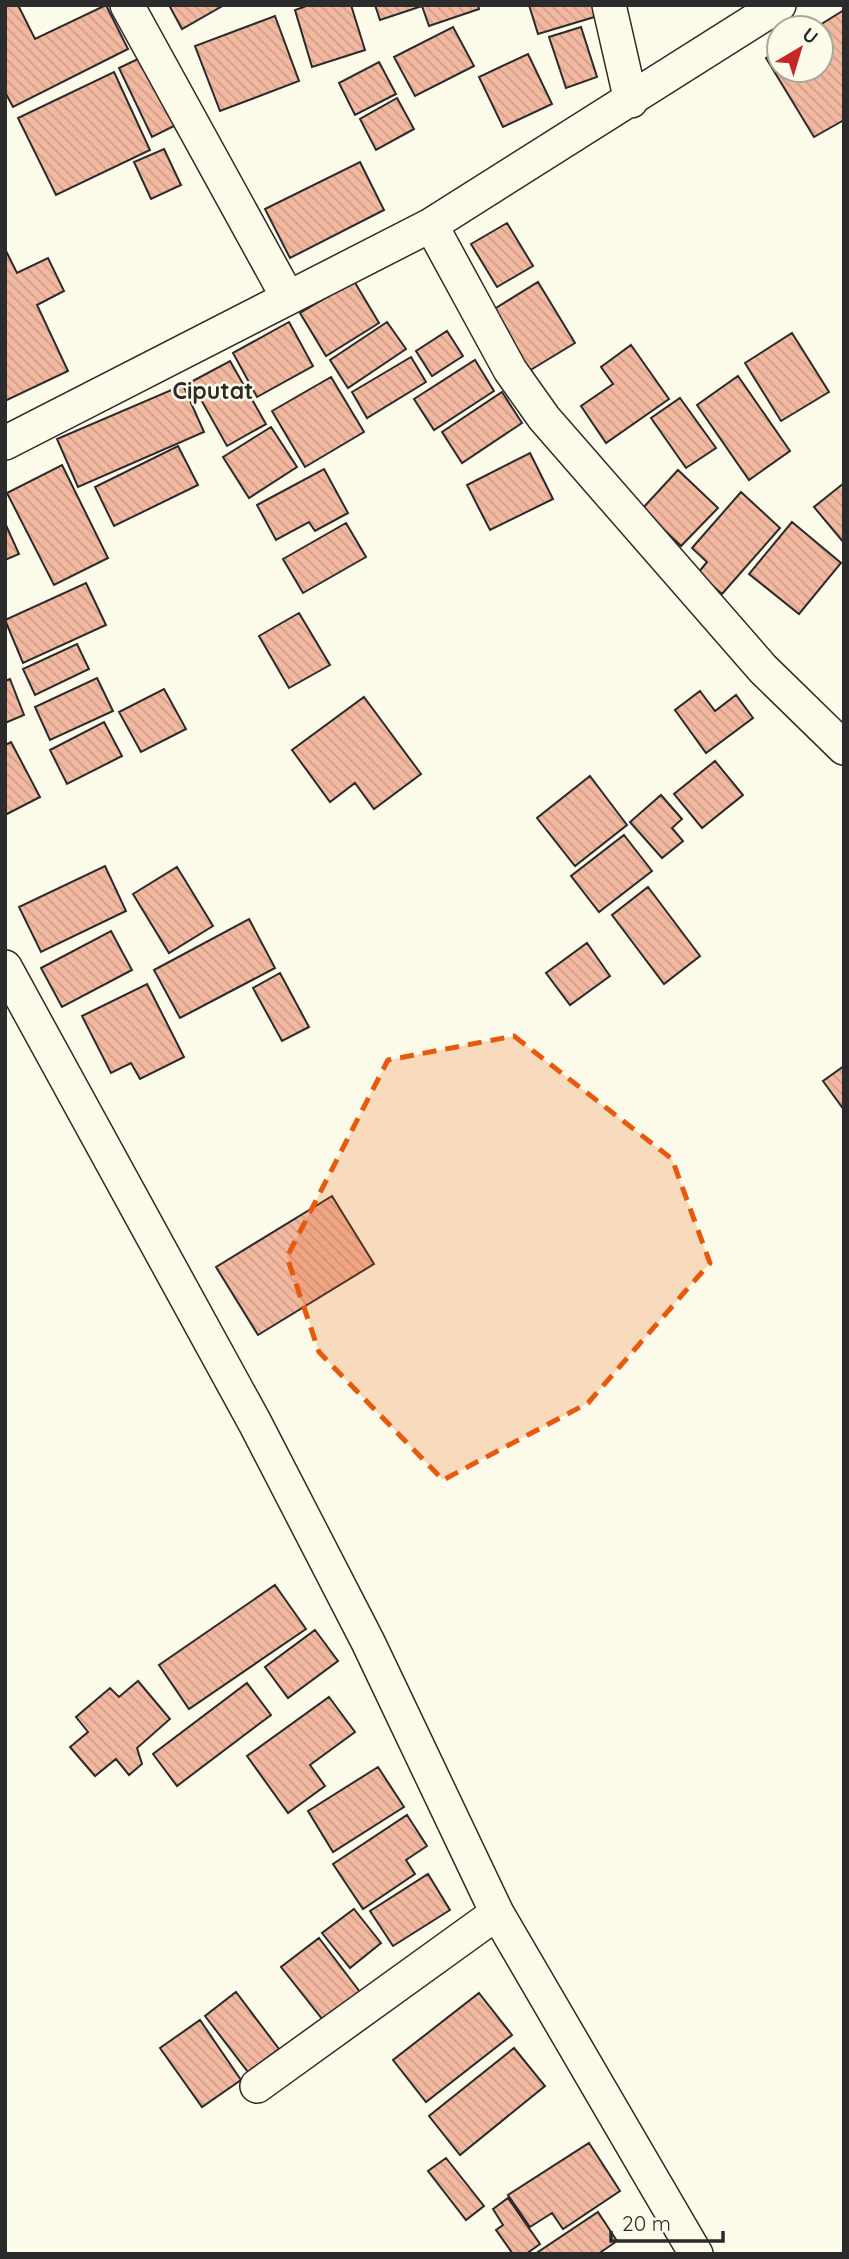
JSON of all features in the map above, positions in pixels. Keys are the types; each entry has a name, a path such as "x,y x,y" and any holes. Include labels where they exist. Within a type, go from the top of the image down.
{"street":[{"path":"127,5 287,296"},
{"path":"609,5 631,101"},
{"path":"5,443 287,296 431,225 779,5"},
{"path":"431,225 510,370 544,418 763,669 844,748"},
{"path":"5,967 337,1581 497,1913 696,2254"},
{"path":"257,2086 497,1913"}],"highlighted area":[{"path":"514,1036 672,1159 710,1263 588,1403 443,1480 319,1352 287,1257 388,1060"}],"building":[{"path":"5,5 18,5 35,39 106,5 128,49 13,107 5,92"},
{"path":"169,5 224,5 182,29"},
{"path":"309,5 351,5 365,50 312,67 295,10"},
{"path":"375,5 478,5 479,9 429,26 422,6 380,20"},
{"path":"529,5 598,5 601,15 538,34"},
{"path":"844,10 844,120 814,137 782,84 835,84 835,16"},
{"path":"275,16 299,81 220,111 195,46"},
{"path":"453,27 474,66 415,96 394,57"},
{"path":"581,27 597,77 566,88 549,37"},
{"path":"528,54 552,104 503,127 479,77"},
{"path":"144,56 178,124 152,137 119,68"},
{"path":"379,62 396,94 355,115 339,83"},
{"path":"114,72 150,150 56,195 18,118"},
{"path":"397,98 414,129 376,150 360,119"},
{"path":"164,149 181,185 151,199 134,162"},
{"path":"360,162 384,210 290,258 265,209"},
{"path":"507,223 533,266 497,287 471,244"},
{"path":"5,249 17,273 48,258 64,291 37,305 68,371 5,401"},
{"path":"354,281 379,323 326,356 300,313"},
{"path":"538,282 575,343 529,371 491,311"},
{"path":"289,322 313,366 257,397 233,353"},
{"path":"387,322 406,349 348,388 330,360"},
{"path":"447,331 463,356 432,376 416,351"},
{"path":"792,333 829,392 781,421 745,363"},
{"path":"631,345 669,399 606,443 581,406 613,384 601,367"},
{"path":"411,357 426,382 367,418 352,392"},
{"path":"475,360 494,391 434,430 414,399"},
{"path":"230,361 266,424 227,446 191,382"},
{"path":"738,376 790,451 749,480 697,405"},
{"path":"331,377 364,432 305,467 272,411"},
{"path":"183,385 204,432 78,487 57,439"},
{"path":"502,392 522,423 462,463 442,432"},
{"path":"680,398 716,448 686,468 651,418"},
{"path":"271,427 297,467 249,498 223,457"},
{"path":"178,446 198,485 114,526 95,487"},
{"path":"530,453 553,499 490,530 467,485"},
{"path":"62,465 108,558 54,585 7,493"},
{"path":"324,469 348,513 315,531 309,522 276,540 257,505"},
{"path":"678,470 718,508 681,546 642,509"},
{"path":"844,483 844,543 814,507"},
{"path":"741,492 780,528 722,594 698,573 707,562 692,548"},
{"path":"792,522 841,563 799,614 749,574"},
{"path":"5,523 19,554 5,560"},
{"path":"346,523 366,557 303,593 283,559"},
{"path":"86,583 106,625 23,663 5,620"},
{"path":"299,613 330,665 289,688 259,636"},
{"path":"77,644 89,669 35,695 23,669"},
{"path":"97,678 113,711 50,740 35,707"},
{"path":"10,679 24,715 5,723 5,681"},
{"path":"164,689 186,729 141,752 119,712"},
{"path":"700,691 715,711 736,695 753,718 706,753 675,710"},
{"path":"364,697 421,774 374,809 355,783 330,802 292,750"},
{"path":"104,722 122,756 67,784 50,750"},
{"path":"11,742 40,797 5,815 5,745"},
{"path":"715,761 743,795 702,828 674,794"},
{"path":"590,776 627,825 575,866 537,818"},
{"path":"661,795 682,819 672,828 683,841 662,858 630,822"},
{"path":"624,835 652,871 599,912 571,876"},
{"path":"105,866 126,911 41,952 19,907"},
{"path":"177,867 213,926 169,953 133,894"},
{"path":"648,887 700,956 664,984 612,915"},
{"path":"249,919 275,968 180,1018 154,970"},
{"path":"111,931 132,970 62,1007 41,968"},
{"path":"587,943 610,976 570,1005 546,973"},
{"path":"280,973 309,1027 282,1041 253,988"},
{"path":"147,984 184,1057 140,1079 131,1063 111,1073 82,1016"},
{"path":"844,1066 844,1110 823,1081"},
{"path":"332,1196 374,1264 258,1335 216,1267"},
{"path":"275,1585 306,1629 189,1709 159,1665"},
{"path":"315,1630 338,1661 288,1698 265,1667"},
{"path":"138,1681 170,1719 137,1748 142,1764 129,1775 116,1759 95,1776 70,1747 88,1732 76,1717 110,1688 119,1697"},
{"path":"247,1683 271,1715 177,1786 153,1754"},
{"path":"329,1697 355,1732 310,1765 325,1786 288,1813 247,1756"},
{"path":"378,1767 404,1807 333,1852 308,1811"},
{"path":"407,1815 427,1846 406,1860 415,1874 363,1909 333,1864"},
{"path":"428,1874 450,1910 393,1946 370,1911"},
{"path":"354,1909 381,1943 350,1968 322,1933"},
{"path":"319,1938 360,1992 323,2020 281,1967"},
{"path":"236,1992 279,2049 248,2072 205,2016"},
{"path":"479,1993 512,2035 426,2102 393,2060"},
{"path":"200,2020 241,2080 202,2107 160,2048"},
{"path":"514,2048 545,2086 460,2155 429,2116"},
{"path":"589,2143 620,2191 563,2229 552,2213 530,2227 508,2195"},
{"path":"446,2158 484,2206 466,2220 428,2171"},
{"path":"508,2198 540,2244 526,2254 513,2254 496,2230 503,2225 493,2209"},
{"path":"598,2212 617,2241 598,2254 535,2254"}],"district":[{"name":"Ciputat","path":"213,390"}]}
